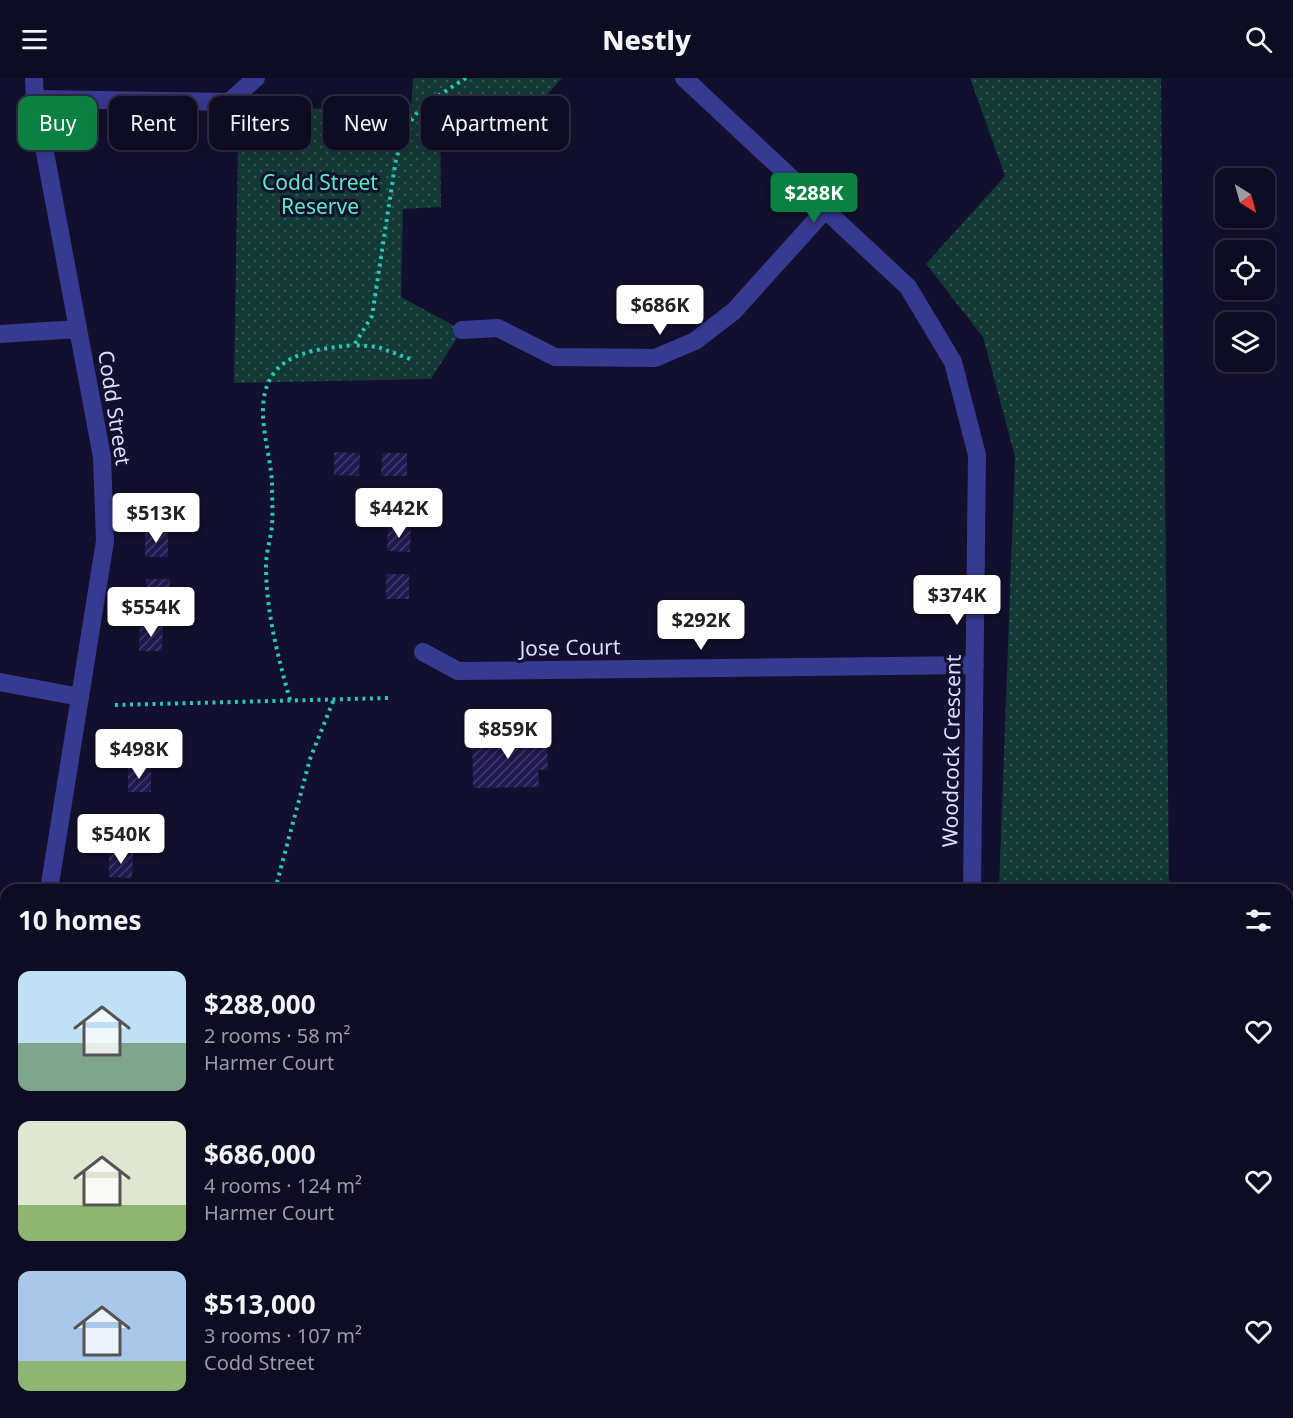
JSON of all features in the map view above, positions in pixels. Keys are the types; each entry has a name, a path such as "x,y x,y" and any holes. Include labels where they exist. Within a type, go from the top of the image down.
{"street":[{"name":"Codd Street","path":"34,78 35,96"},
{"path":"97,100 229,102 256,78"},
{"name":"Woodcock Crescent","path":"695,82 825,210 908,287 953,362 977,455 972,884"},
{"name":"Codd Street","path":"45,150 102,457 105,541 50,884"},
{"path":"462,330 498,328 555,357 655,358 695,341 734,311 825,210"},
{"path":"0,333 78,329"},
{"name":"Jose Court","path":"423,652 458,671 975,665"},
{"path":"0,682 80,698"}],"path":[{"path":"354,345 372,316 396,159 408,125 422,106 466,78"},
{"path":"290,700 271,617 266,565 272,523 272,481 262,425 267,390 273,373 287,360 311,352 354,345 378,347 410,359"},
{"path":"115,705 389,698"},
{"path":"277,884 310,759 334,699"}],"green space":[{"name":"Codd Street Reserve","path":"413,78 562,78 546,96 421,96 421,150 440,150 441,207 403,209 401,297 462,330 431,379 234,383 238,150 311,150 311,109 323,109 323,150 409,150 409,110 411,110"},
{"path":"970,78 1161,78 1169,884 999,884 1015,457 983,337 926,264 1005,176"}],"building":[{"path":"334,452 360,453 359,476 334,475"},
{"path":"382,453 407,453 407,476 381,476"},
{"path":"388,526 411,526 410,552 387,551"},
{"path":"145,532 168,532 168,557 145,557"},
{"path":"386,574 409,574 409,599 386,599"},
{"path":"146,579 170,579 169,604 146,604"},
{"path":"140,625 163,626 162,651 139,651"},
{"path":"472,734 538,734 537,742 547,742 548,770 538,770 539,787 473,788"},
{"path":"128,767 151,767 151,792 128,792"},
{"path":"109,852 133,852 132,878 109,877"}]}
